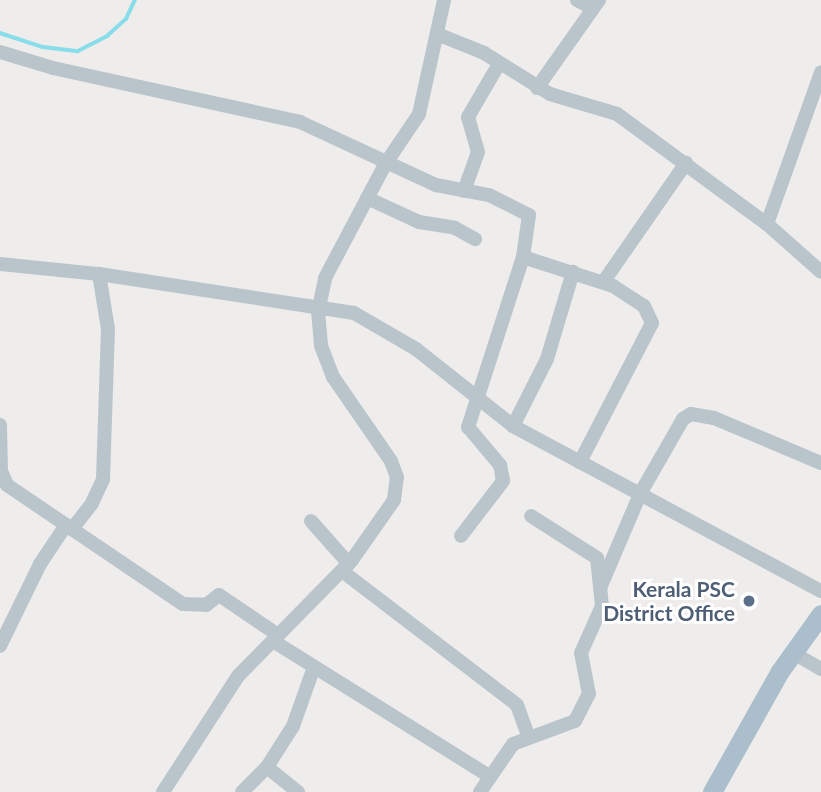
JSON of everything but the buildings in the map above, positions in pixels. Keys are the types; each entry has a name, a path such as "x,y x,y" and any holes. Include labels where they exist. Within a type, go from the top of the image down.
{"main road":[{"path":"712,792 746,727 821,614"}],"street":[{"path":"163,792 219,701 345,567 388,512 397,477 376,435 333,377 318,332 318,305 325,278 367,198 386,163 419,114 444,0"},
{"path":"537,88 596,4 578,0"},
{"path":"437,34 499,64 537,88 617,114 767,224 817,263 821,272"},
{"path":"0,52 53,68 300,122 436,185 489,195 529,215 523,257 479,400 468,427 500,465 503,481 461,536"},
{"path":"464,191 478,152 468,117 499,64"},
{"path":"767,224 821,72"},
{"path":"604,281 686,163"},
{"path":"367,198 419,222 455,228 475,239"},
{"path":"523,257 604,281 644,306 652,323 580,463"},
{"path":"0,264 99,274 318,305 354,313 397,336 513,426 821,591"},
{"path":"513,426 547,359 573,272"},
{"path":"0,646 40,564 92,503 103,479 108,329 99,274"},
{"path":"599,590 640,494 683,419 691,414 714,418 821,463"},
{"path":"0,425 1,471 7,485 183,604 206,605 219,595 314,667 489,776"},
{"path":"480,792 513,744 528,735 567,726 585,706 589,694 581,653 602,606 597,558 531,516"},
{"path":"311,521 345,567 517,705 528,735"},
{"path":"794,654 821,669"},
{"path":"242,792 267,767 293,726 314,667"},
{"path":"267,767 298,792"}],"waterway":[{"path":"0,33 43,47 78,51 107,36 126,19 135,0"}],"place":[{"name":"Kerala PSC District Office","path":"749,601"}]}
